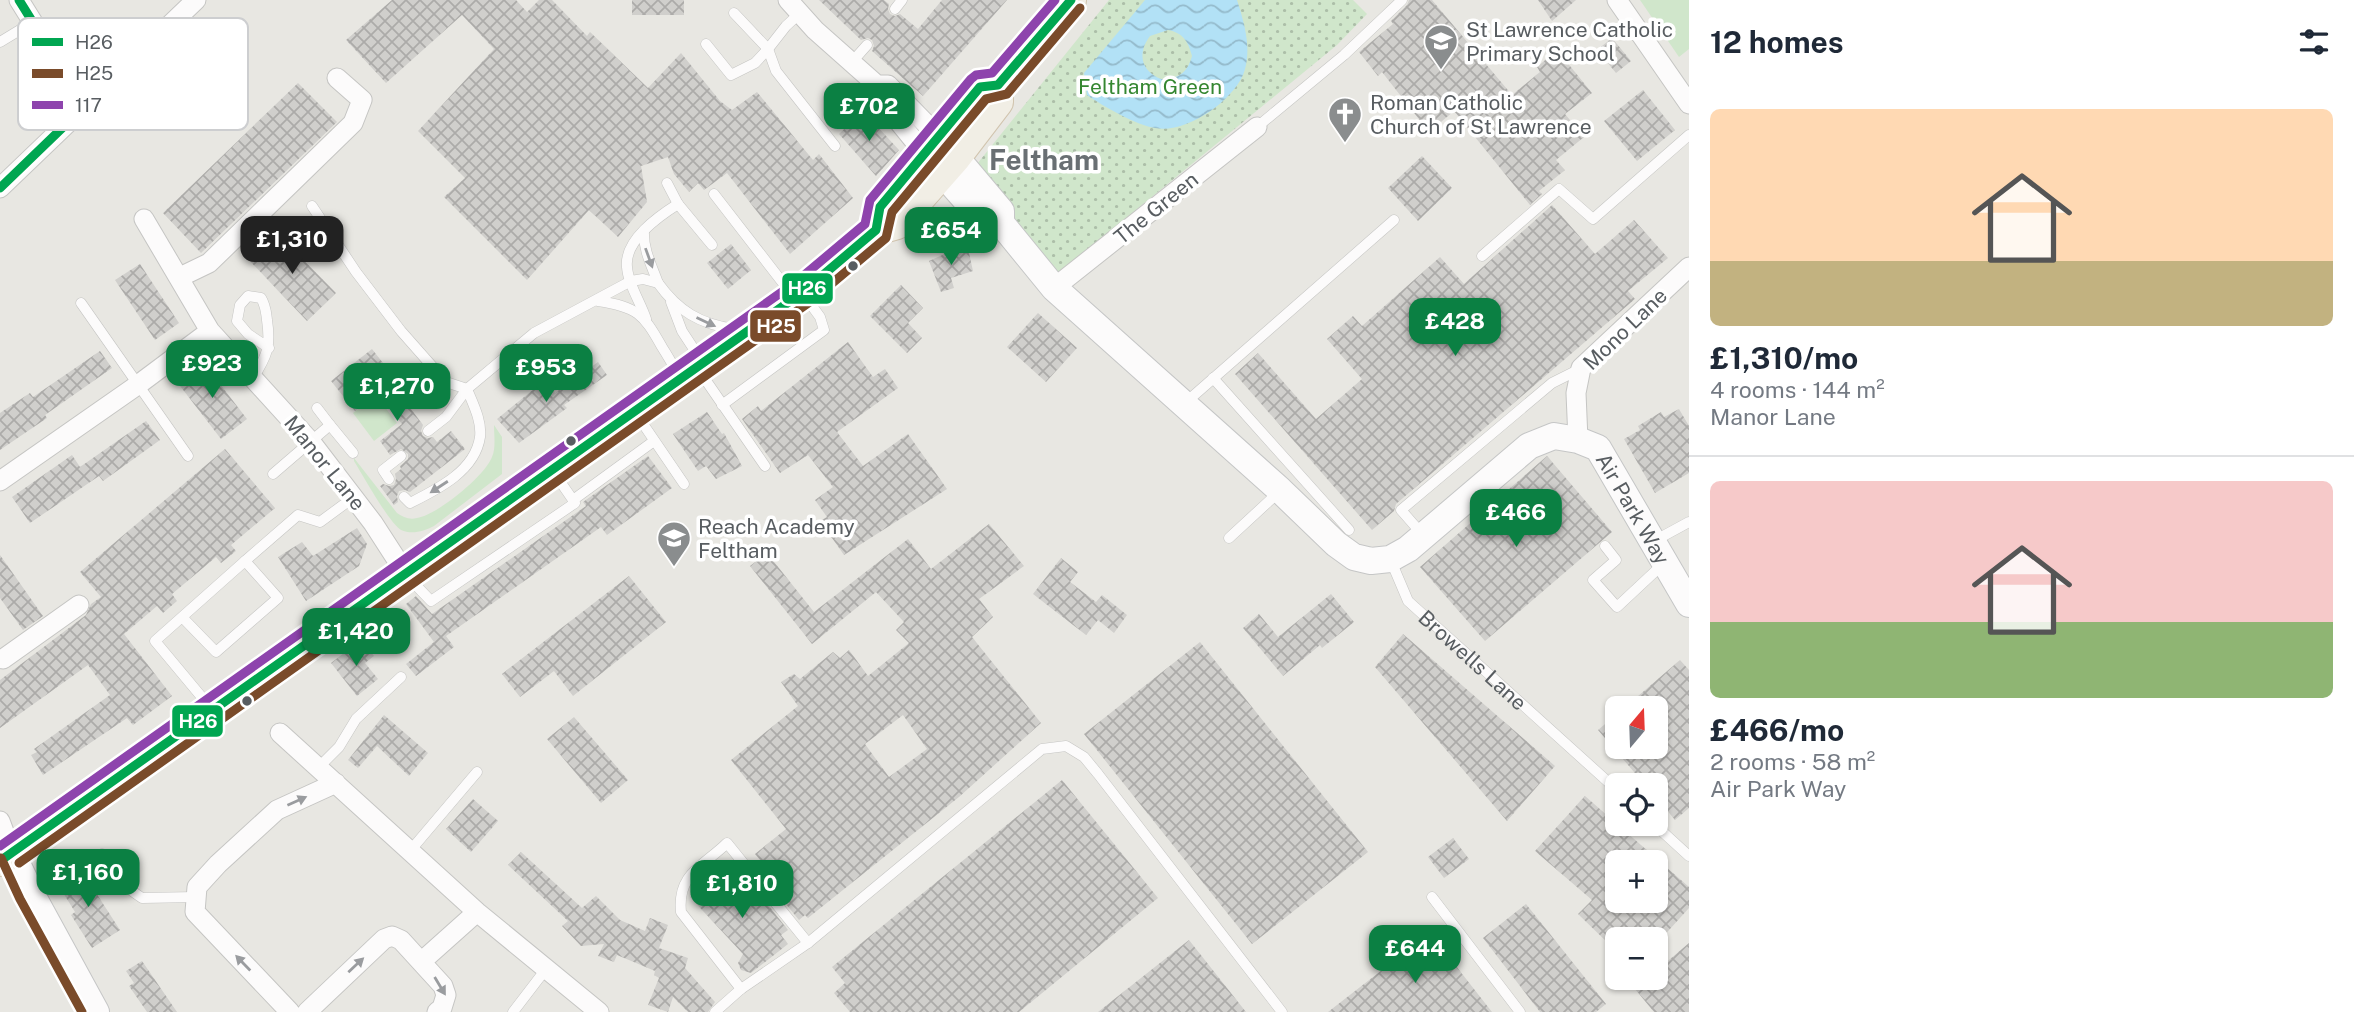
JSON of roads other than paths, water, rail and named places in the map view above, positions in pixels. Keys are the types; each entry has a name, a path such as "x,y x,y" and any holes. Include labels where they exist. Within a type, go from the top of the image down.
{"main road":[{"path":"6,857 799,295 876,230 880,207 941,155 980,87 998,85 1072,0"}],"street":[{"path":"19,0 30,18"},
{"path":"177,18 196,0"},
{"path":"1617,0 1689,104"},
{"path":"793,7 877,85 888,85 941,155 1001,211 1002,223 1054,288 1280,490 1336,544 1354,557 1371,561 1390,559"},
{"path":"180,277 209,263 353,123 362,100 337,78"},
{"name":"The Green","path":"1054,288 1257,127"},
{"path":"0,188 60,130"},
{"name":"Manor Lane","path":"144,219 210,331 311,442 354,497 406,575"},
{"name":"Mono Lane","path":"1578,440 1576,393 1581,368 1689,267"},
{"path":"0,481 210,331"},
{"name":"Air Park Way","path":"1390,559 1408,549 1529,446 1554,436 1578,440 1598,448 1689,604"},
{"path":"1,658 79,606"},
{"path":"280,733 477,912 599,1012"},
{"path":"290,1012 195,912 197,887 277,810 336,783"},
{"path":"0,821 6,857 31,893 96,1012"},
{"path":"421,962 477,912"},
{"path":"307,1012 384,939 392,936 401,940 443,986 446,995 442,1008 437,1012"}],"lane":[{"path":"895,9 902,0"},
{"path":"1257,127 1343,55 1402,0"},
{"path":"706,44 731,75 755,63 768,49 786,26 793,7"},
{"path":"734,13 768,49 776,71 835,146"},
{"path":"0,42 18,31"},
{"path":"852,62 867,45"},
{"path":"1482,256 1559,189 1593,219 1689,135"},
{"path":"667,183 678,204 712,245"},
{"path":"713,194 820,317 824,330 722,405"},
{"path":"678,204 664,212 636,240 626,266 646,319 672,363 692,370"},
{"path":"312,206 356,272 401,331 446,382 467,389 477,414 480,437 471,461 440,488 411,503 404,498"},
{"path":"1184,404 1394,220"},
{"path":"644,232 648,256 686,339 692,370 722,405 765,466"},
{"path":"428,431 446,417 467,389 544,326 598,301 617,287 631,281 643,279 659,283"},
{"path":"253,378 269,348 270,332 266,305 261,299 248,296 240,305 237,321 248,334 269,348"},
{"path":"598,301 624,306 646,319"},
{"path":"671,302 707,324 745,331"},
{"path":"81,303 188,456"},
{"path":"1423,536 1401,510 1552,383 1581,368"},
{"path":"1213,378 1349,530"},
{"path":"317,408 353,453"},
{"path":"634,412 684,484"},
{"path":"273,474 330,425"},
{"path":"573,500 654,441"},
{"path":"389,479 383,470 401,456"},
{"path":"406,575 432,601 575,503 552,471"},
{"path":"1229,538 1280,490"},
{"path":"212,710 155,641 298,515 320,522 354,497"},
{"path":"1605,546 1616,560 1593,580 1617,607 1659,552 1689,522"},
{"name":"Browells Lane","path":"1390,559 1408,601 1605,779"},
{"path":"182,617 216,652 278,598 245,561"},
{"path":"319,767 339,747 356,719 401,677"},
{"path":"715,1012 741,989 808,943 1042,749 1066,746 1084,757 1098,774 1282,1012"},
{"path":"410,851 477,772"},
{"path":"1667,836 1689,856"},
{"path":"741,989 681,912 679,898 690,875 727,843 808,943"},
{"path":"102,854 131,891 142,898 196,897"},
{"path":"1432,897 1520,1012"},
{"path":"513,1012 546,969"}],"water":[{"path":"1145,0 1237,0 1245,27 1247,47 1243,75 1229,96 1193,121 1167,129 1147,126 1129,119 1087,95 1084,73","holes":["1168,30 1184,38 1192,56 1181,74 1161,79 1145,66 1142,55 1150,36"]}],"place":[{"name":"St Lawrence Catholic Primary School","path":"1441,71"},
{"name":"Roman Catholic Church of St Lawrence","path":"1345,144"},
{"name":"Reach Academy Feltham","path":"674,568"}],"district":[{"name":"Feltham","path":"1044,159"}],"park label":[{"name":"Feltham Green","path":"1150,86"}]}
